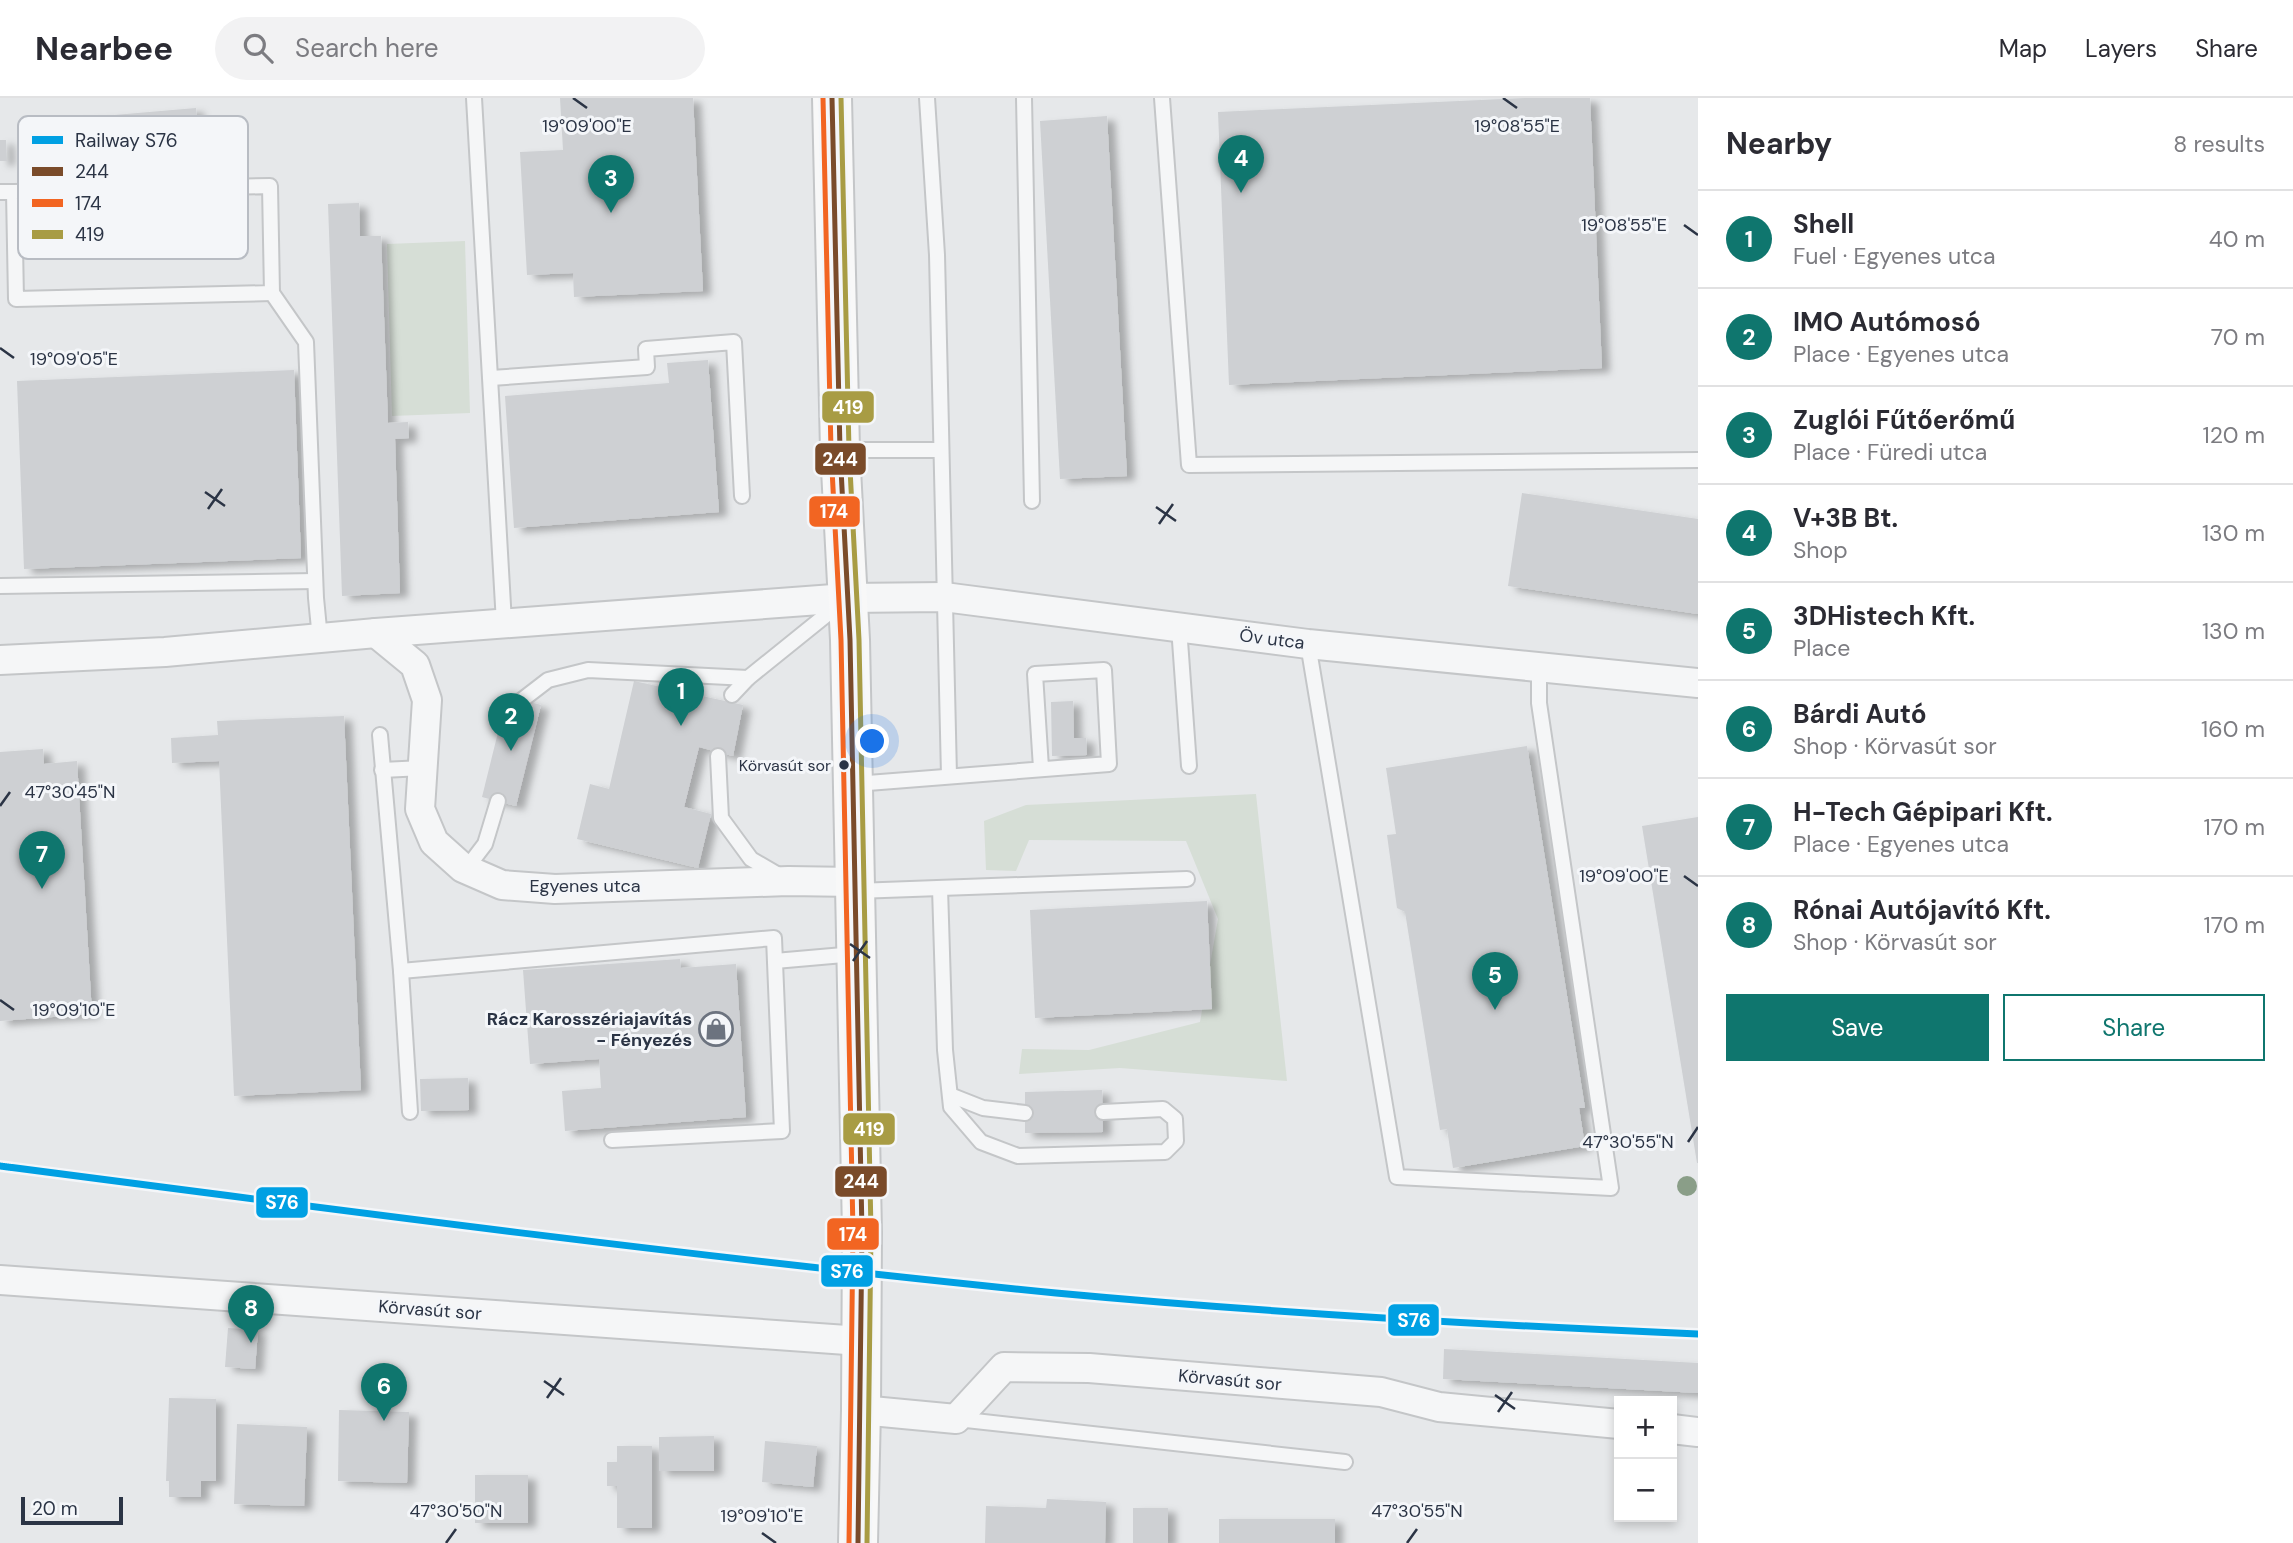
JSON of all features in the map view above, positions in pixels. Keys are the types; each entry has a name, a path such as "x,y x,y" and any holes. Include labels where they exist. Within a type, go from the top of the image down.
{"main road":[{"path":"832,98 840,450 857,954 862,1232 858,1543"}],"street":[{"name":"Öv utca","path":"847,598 944,597 1308,644 1698,683"},
{"path":"0,660 165,652 376,633 847,598"},
{"name":"Egyenes utca","path":"376,633 415,665 427,701 420,809 434,842 466,869 502,884 555,889 788,881 855,887"},
{"name":"Körvasút sor","path":"0,1280 861,1341"},
{"name":"Körvasút sor","path":"956,1419 1004,1367 1016,1367 1089,1368 1381,1392 1439,1407 1614,1424"},
{"path":"861,1410 956,1419"},
{"path":"1677,1430 1698,1432"}],"lane":[{"path":"474,98 504,623"},
{"path":"927,98 937,255 949,776"},
{"path":"1024,98 1032,501"},
{"path":"1162,98 1189,465 1698,460"},
{"path":"248,187 270,186 272,293 306,342 315,581 320,639"},
{"path":"7,192 16,299 272,293"},
{"path":"491,378 647,367 646,349 734,342 742,496"},
{"path":"840,450 941,450"},
{"path":"0,586 315,581"},
{"path":"732,695 748,678 847,598"},
{"path":"1180,627 1189,766"},
{"path":"1308,644 1397,1177 1611,1188 1539,703 1539,667"},
{"path":"522,700 548,680 588,670 748,678"},
{"path":"853,784 1110,764 1104,670 1035,674 1041,768"},
{"path":"380,735 401,971 410,1112"},
{"path":"718,756 720,818 751,859 788,881"},
{"path":"382,770 423,768"},
{"path":"466,869 485,844 498,801"},
{"path":"855,887 940,888 1187,878"},
{"path":"940,888 945,1050 951,1107 981,1142 1018,1156 1165,1152 1176,1141 1175,1119 1163,1109 1103,1112"},
{"path":"401,971 774,938 782,1131 612,1140"},
{"path":"775,961 857,954"},
{"path":"950,1095 983,1108 1025,1113"},
{"path":"956,1419 1345,1462"}],"shaded area":[{"path":"465,241 470,413 392,416 387,244"},
{"path":"1256,794 1287,1081 1120,1068 1019,1074 1022,1049 1089,1050 1200,1022 1218,919 1186,841 1029,840 1016,871 986,870 984,821 1026,805"}],"building":[{"path":"560,98 693,98 703,291 574,297 573,273 527,275 520,152 563,150"},
{"path":"1525,98 1590,98 1602,368 1229,385 1218,112"},
{"path":"196,108 197,116 102,116"},
{"path":"1107,116 1127,476 1060,479 1040,121"},
{"path":"0,140 6,140 7,161 0,161"},
{"path":"359,203 360,236 381,236 388,423 408,422 409,438 395,439 400,593 342,596 328,204"},
{"path":"708,360 719,512 514,528 505,396 669,383 667,363"},
{"path":"294,370 301,558 24,569 17,381"},
{"path":"1522,493 1698,519 1698,614 1508,586"},
{"path":"634,681 743,705 733,756 699,747 684,807 711,814 698,868 577,839 590,784 609,789"},
{"path":"507,696 541,705 516,806 482,797"},
{"path":"1073,701 1074,738 1086,738 1087,755 1052,756 1051,702"},
{"path":"344,716 361,1090 234,1096 219,761 172,763 171,738 218,735 217,721"},
{"path":"1527,746 1585,1108 1579,1108 1585,1146 1453,1168 1447,1129 1440,1130 1405,912 1397,908 1387,835 1396,834 1386,768"},
{"path":"43,749 44,764 77,761 92,1014 0,1021 0,752"},
{"path":"1698,817 1698,1163 1697,1163 1642,826"},
{"path":"1207,901 1212,1009 1035,1018 1030,910"},
{"path":"680,959 681,968 736,964 746,1117 565,1131 562,1091 601,1088 599,1059 530,1064 523,970"},
{"path":"468,1078 469,1110 421,1111 420,1079"},
{"path":"1102,1090 1103,1132 1025,1133 1025,1092"},
{"path":"228,1328 258,1330 255,1369 225,1367"},
{"path":"1444,1349 1698,1363 1698,1393 1443,1379"},
{"path":"169,1398 216,1399 216,1481 201,1481 201,1497 169,1497 169,1481 166,1481"},
{"path":"339,1410 409,1412 407,1483 338,1481"},
{"path":"237,1424 307,1427 304,1506 234,1504"},
{"path":"714,1436 714,1471 659,1471 659,1437"},
{"path":"765,1441 817,1446 813,1487 762,1482"},
{"path":"617,1446 652,1446 652,1528 617,1528 617,1486 607,1486 607,1462 617,1462"},
{"path":"475,1475 528,1475 528,1523 475,1523"},
{"path":"1047,1499 1106,1502 1105,1543 985,1543 986,1506 1046,1508"},
{"path":"1133,1508 1168,1508 1168,1543 1133,1543"},
{"path":"1219,1519 1335,1519 1335,1543 1219,1543"}],"rail line":[{"name":"S76","path":"0,1166 660,1250 1056,1293 1377,1318 1698,1334"}],"transit line":[{"name":"174","path":"823,98 831,450 841,640 853,1232 849,1543"},
{"name":"244","path":"832,98 840,450 850,640 862,1232 858,1543"},
{"name":"419","path":"841,98 849,450 859,640 871,1232 867,1543"}],"place":[{"name":"V+3B Bt.","path":"1241,193"},
{"name":"Zuglói Fűtőerőmű","path":"611,213"},
{"name":"Shell","path":"681,726"},
{"name":"IMO Autómosó","path":"511,751"},
{"name":"Körvasút sor","path":"844,765"},
{"name":"H-Tech Gépipari Kft.","path":"42,889"},
{"name":"3DHistech Kft.","path":"1495,1010"},
{"name":"Rácz Karosszériajavítás - Fényezés","path":"716,1029"},
{"name":"Rónai Autójavító Kft.","path":"251,1343"},
{"name":"Bárdi Autó","path":"384,1421"}]}
